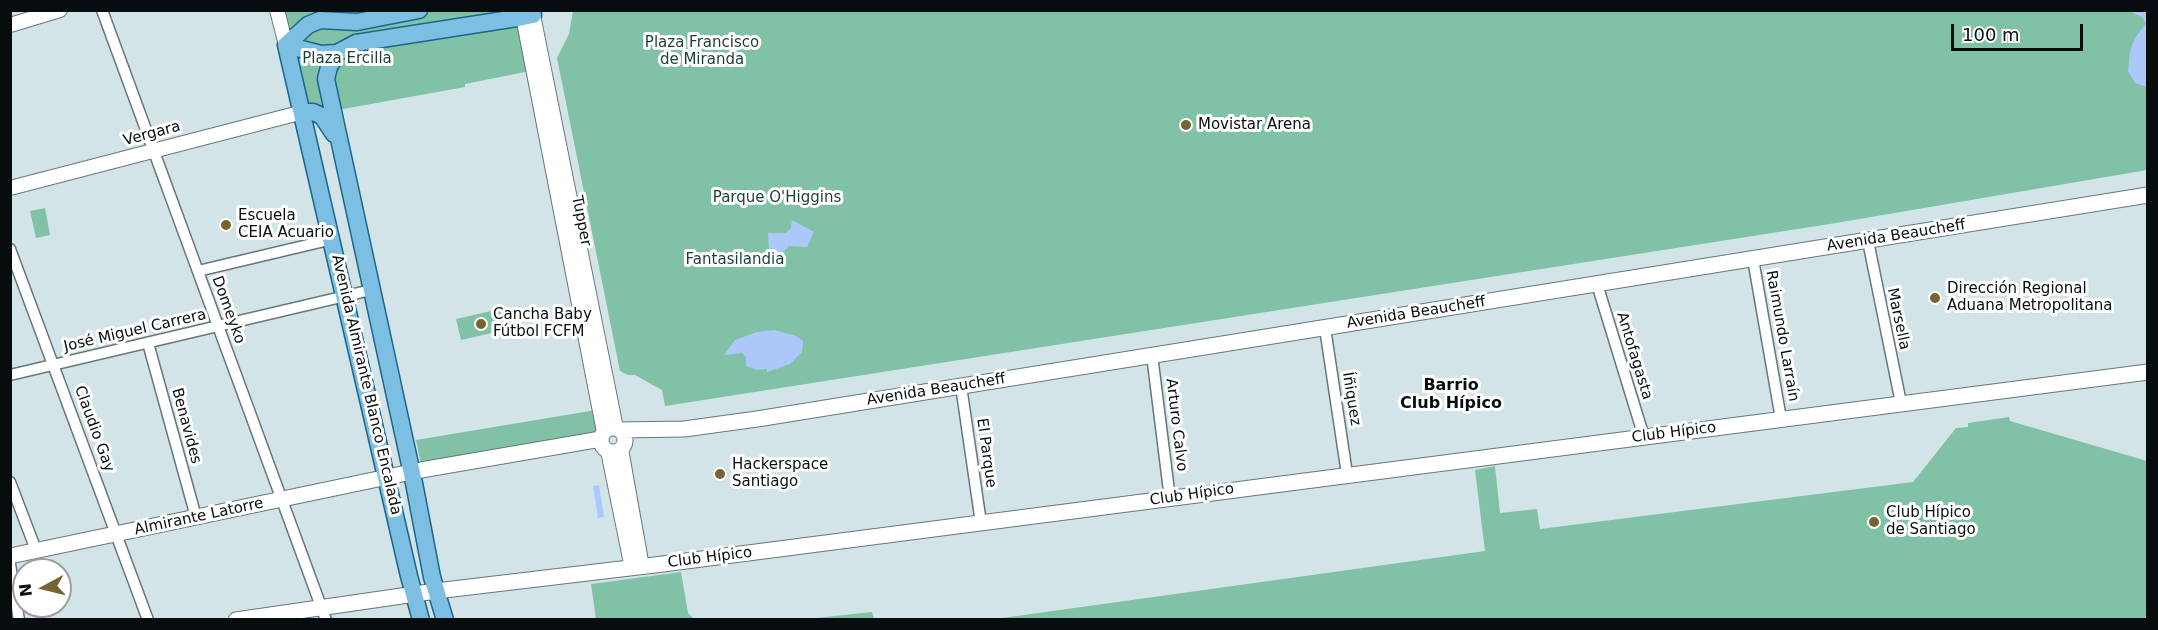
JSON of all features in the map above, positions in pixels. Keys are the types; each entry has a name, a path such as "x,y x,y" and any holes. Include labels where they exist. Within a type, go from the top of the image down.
{"main road":[{"path":"286,45 308,25 320,20 357,21 419,10"},
{"path":"286,45 321,54 337,54 356,43 529,14"},
{"name":"Avenida Almirante Blanco Encalada","path":"286,45 333,239 413,595 421,620"},
{"name":"Avenida Almirante Blanco Encalada","path":"337,54 328,67 326,79 436,591 446,620"},
{"path":"303,111 313,111 322,116 339,142"},
{"name":"Avenida Beaucheff","path":"387,478 411,472 613,439 961,386 2148,195"},
{"name":"Club Hípico","path":"236,620 324,614 436,591 981,524 1347,474 2148,372"},
{"name":"Almirante Latorre","path":"10,556 387,478"}],"street":[{"path":"10,25 60,10"},
{"name":"Domeyko","path":"102,10 324,614"},
{"name":"Avenida Almirante Blanco Encalada","path":"277,10 286,45"},
{"name":"Tupper","path":"529,14 637,568"},
{"name":"Vergara","path":"10,188 303,111"},
{"path":"198,271 333,239"},
{"name":"Marsella","path":"1868,241 1901,403"},
{"name":"Claudio Gay","path":"10,249 148,620"},
{"name":"Raimundo Larraín","path":"1753,259 1781,419"},
{"name":"Antofagasta","path":"1597,284 1644,436"},
{"name":"José Miguel Carrera","path":"10,375 370,290"},
{"name":"Íñiquez","path":"1325,328 1347,474"},
{"name":"Benavides","path":"148,343 196,518"},
{"name":"Arturo Calvo","path":"1152,355 1170,499"},
{"name":"El Parque","path":"961,386 981,524"},
{"path":"10,482 36,550"},
{"path":"10,564 19,620"}],"green space":[{"name":"Parque O'Higgins","path":"573,10 2147,11 2147,170 1836,223 665,406 662,390 635,375 628,375 620,371 557,58 569,34"},
{"name":"Plaza Ercilla","path":"284,11 517,11 530,71 465,84 465,87 343,109 308,111"},
{"path":"45,208 50,235 36,238 30,211"},
{"name":"Cancha Baby Fútbol FCFM","path":"500,309 505,330 461,340 456,319"},
{"path":"596,410 599,430 596,434 421,464 416,440"},
{"name":"Club Hípico de Santiago","path":"2009,417 2010,421 2147,461 2147,619 995,619 1485,551 1475,470 1495,466 1500,513 1537,509 1540,529 1913,482 1956,428 1968,427 1968,423"},
{"path":"681,572 688,613 694,619 596,619 591,584"},
{"path":"872,612 874,619 807,619"}],"water":[{"path":"2129,11 2147,11 2147,87 2135,83 2128,71 2130,51 2135,38 2146,23 2142,17"},
{"path":"792,220 814,232 807,247 789,246 779,266 770,267 768,233 786,233 791,228"},
{"path":"774,330 796,336 803,341 802,352 790,364 767,372 767,369 758,370 746,366 746,357 742,353 724,355 735,340 757,332"},
{"path":"599,485 604,517 598,518 593,486"}],"place":[{"name":"Movistar Arena","path":"1186,125"},
{"name":"Escuela CEIA Acuario","path":"226,225"},
{"name":"Dirección Regional Aduana Metropolitana","path":"1935,298"},
{"name":"Cancha Baby Fútbol FCFM","path":"481,324"},
{"name":"Hackerspace Santiago","path":"720,474"},
{"name":"Club Hípico de Santiago","path":"1874,522"}],"district":[{"name":"Barrio Club Hípico","path":"1451,395"}],"park label":[{"name":"Plaza Francisco de Miranda","path":"702,52"},
{"name":"Fantasilandia","path":"735,260"}]}
